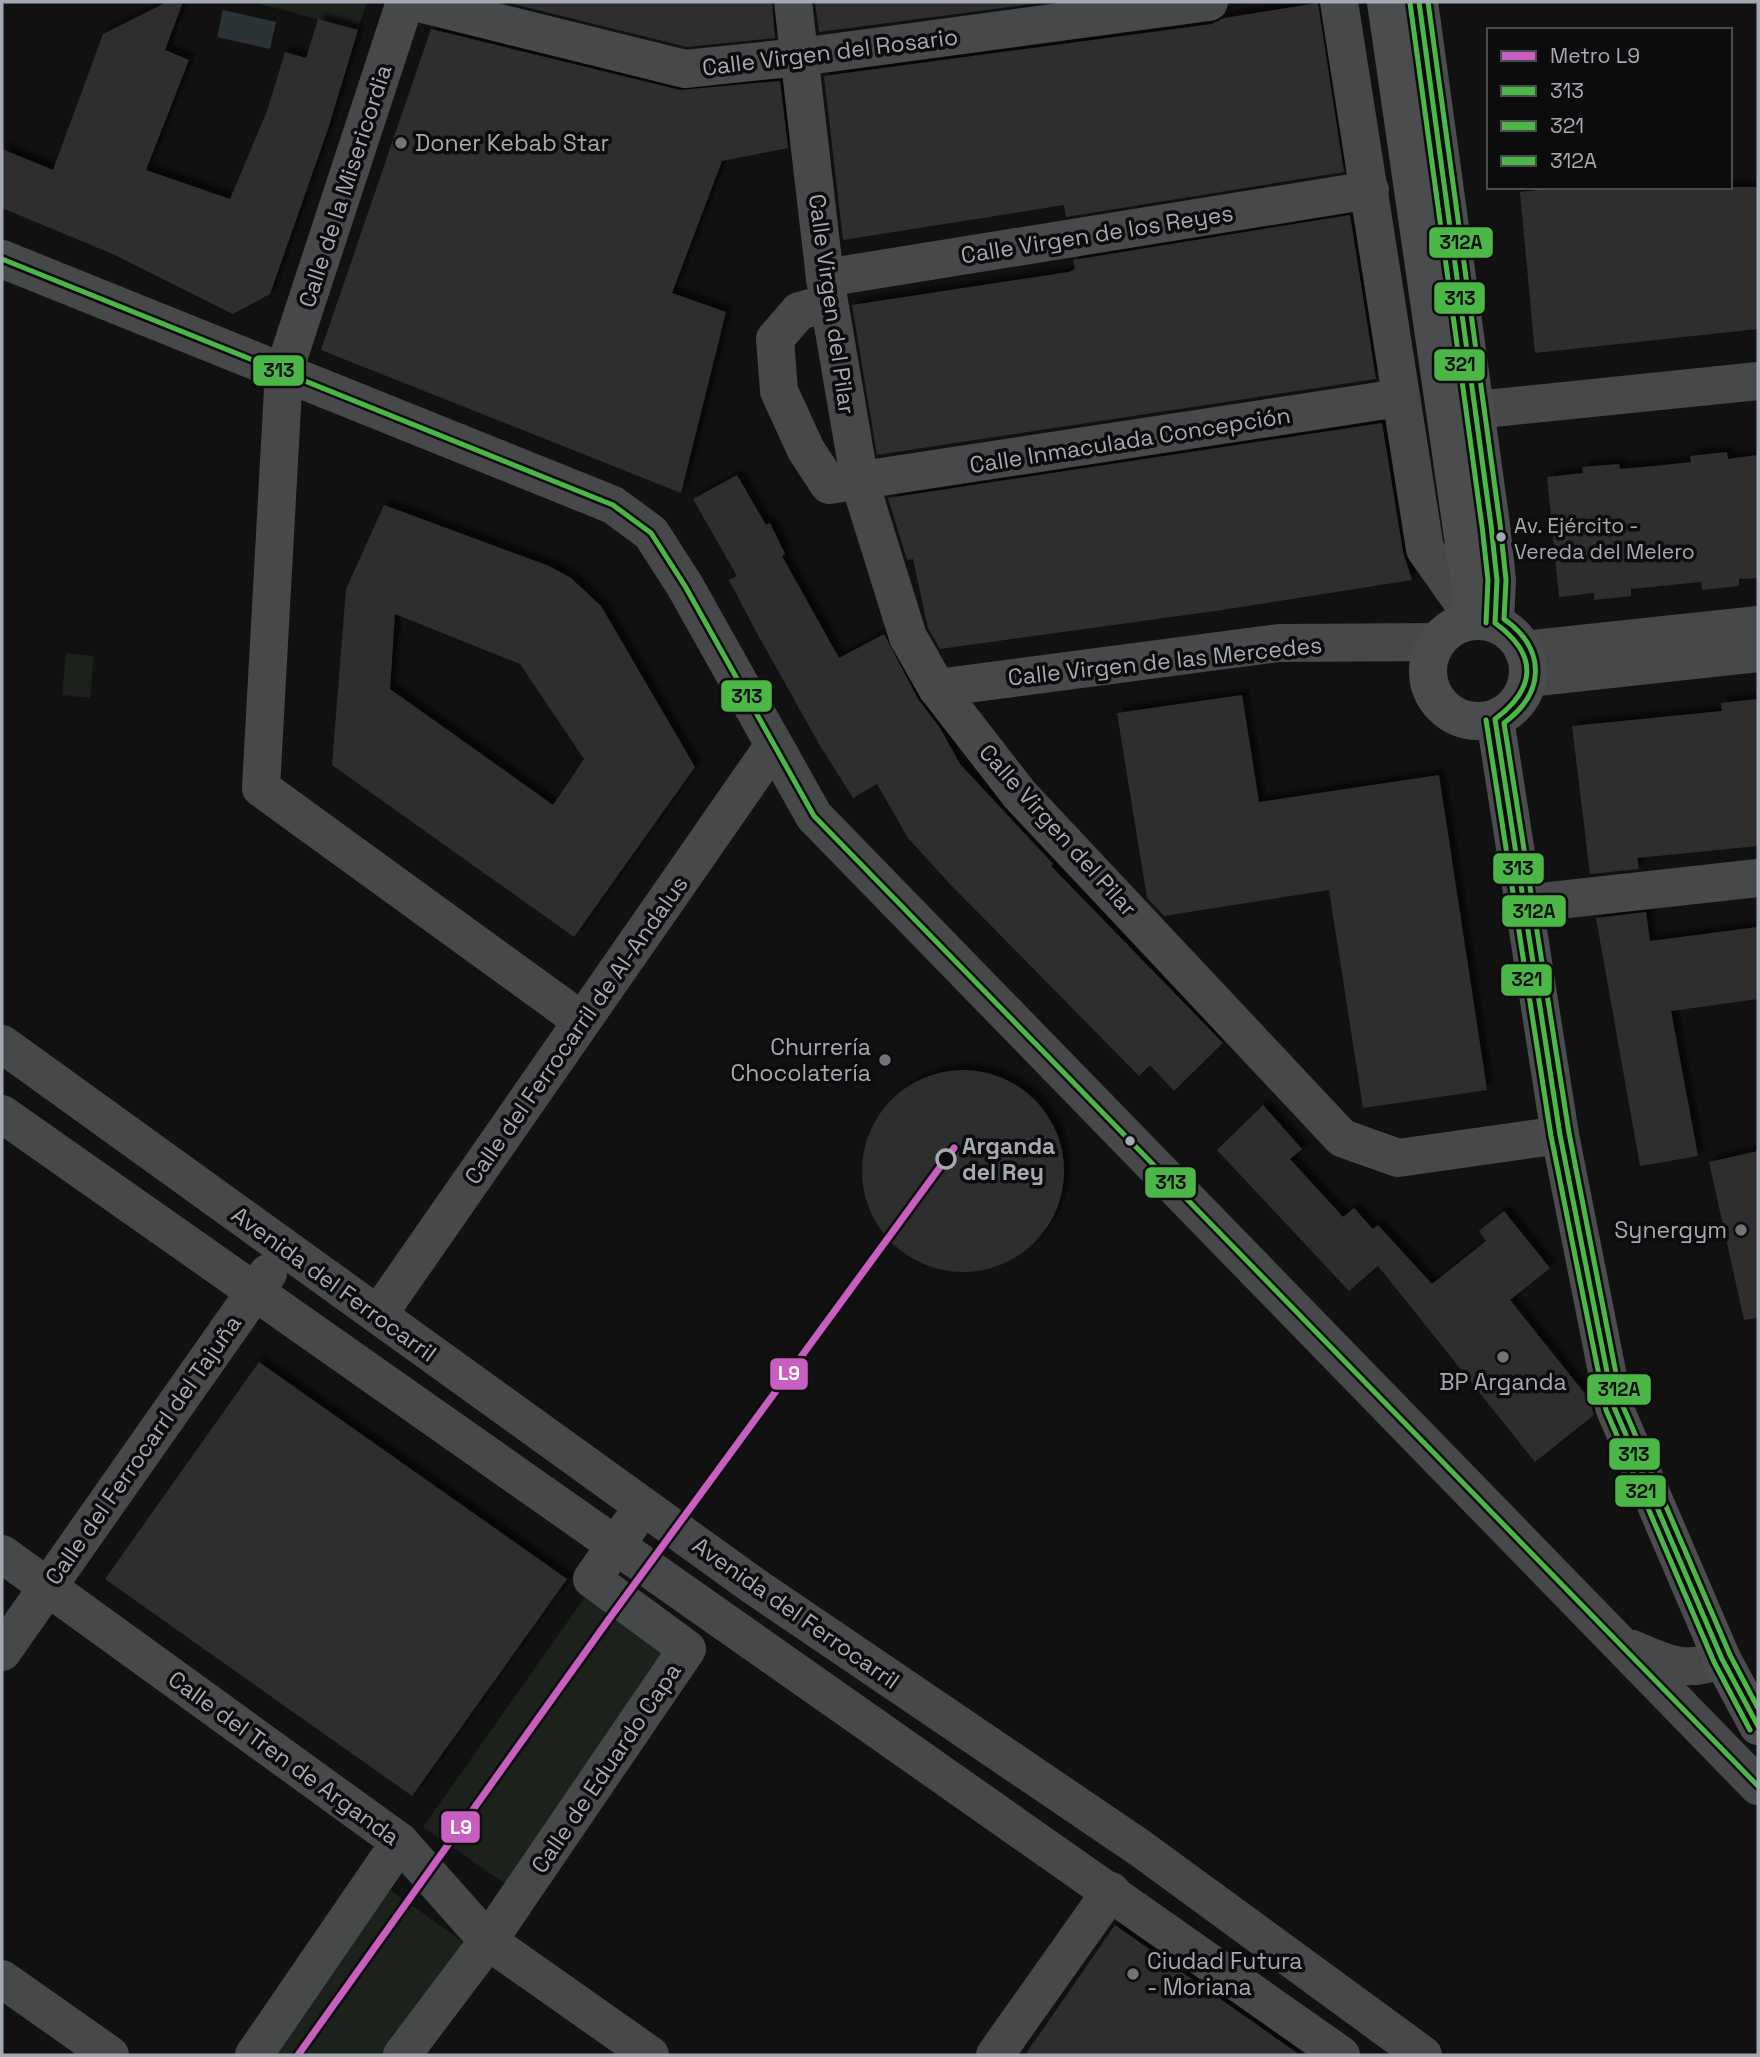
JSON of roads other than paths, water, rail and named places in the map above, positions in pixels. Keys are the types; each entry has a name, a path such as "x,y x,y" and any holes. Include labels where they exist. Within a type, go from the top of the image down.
{"street":[{"name":"Calle de la Misericordia","path":"405,2 284,371 261,788 582,1021"},
{"name":"Calle Virgen del Rosario","path":"415,2 515,14 685,69 800,57 1209,2"},
{"name":"Calle Virgen del Pilar","path":"793,2 827,290 860,483 908,637 937,688 1020,795 1342,1138 1398,1158 1560,1135"},
{"path":"1386,2 1485,622"},
{"path":"1419,2 1497,580 1485,622"},
{"path":"1341,4 1399,398 1425,549 1485,622"},
{"name":"Calle Virgen de los Reyes","path":"860,483 829,485 806,450 779,391 775,339 799,311 827,290 1370,190"},
{"path":"2,259 612,505 651,533 685,586 814,817 1758,1786"},
{"path":"1475,410 1758,381"},
{"name":"Calle Inmaculada Concepción","path":"860,483 1399,398"},
{"path":"1485,622 1510,632 1525,664 1522,695 1511,709 1495,719 1467,720 1442,707 1428,683 1430,654 1436,642 1458,624 1485,622"},
{"path":"1525,664 1758,625"},
{"name":"Calle Virgen de las Mercedes","path":"937,688 1279,643 1436,642"},
{"path":"1525,664 1758,653"},
{"path":"1495,719 1560,1135 1614,1407 1722,1658 1758,1726"},
{"name":"Calle del Ferrocarril de Al-Andalus","path":"378,1315 775,745"},
{"path":"1522,904 1758,878"},
{"name":"Avenida del Ferrocarril","path":"2,1044 754,1586 1140,1849 1423,2055"},
{"name":"Avenida del Ferrocarril","path":"2,1114 1341,2055"},
{"name":"Calle del Ferrocarrl del Tajuña","path":"2,1651 285,1249"},
{"name":"Calle de Eduardo Capa","path":"402,2055 488,1941 688,1649 592,1579 643,1506"},
{"name":"Calle del Tren de Arganda","path":"2,1554 400,1842 488,1941 650,2055"},
{"path":"1620,1644 1675,1667 1699,1667 1722,1658"},
{"path":"254,2055 400,1842"},
{"path":"995,2055 1111,1891"},
{"path":"2,1979 110,2055"}],"metro line":[{"name":"L9","path":"298,2055 609,1619 954,1148"}],"place":[{"name":"Doner Kebab Star","path":"401,143"},
{"name":"Av. Ejército - Vereda del Melero","path":"1501,537"},
{"name":"Churrería Chocolatería","path":"885,1060"},
{"name":"Arganda del Rey","path":"946,1159"},
{"name":"Synergym","path":"1741,1230"},
{"name":"BP Arganda","path":"1503,1357"},
{"name":"Ciudad Futura - Moriana","path":"1133,1974"}]}
